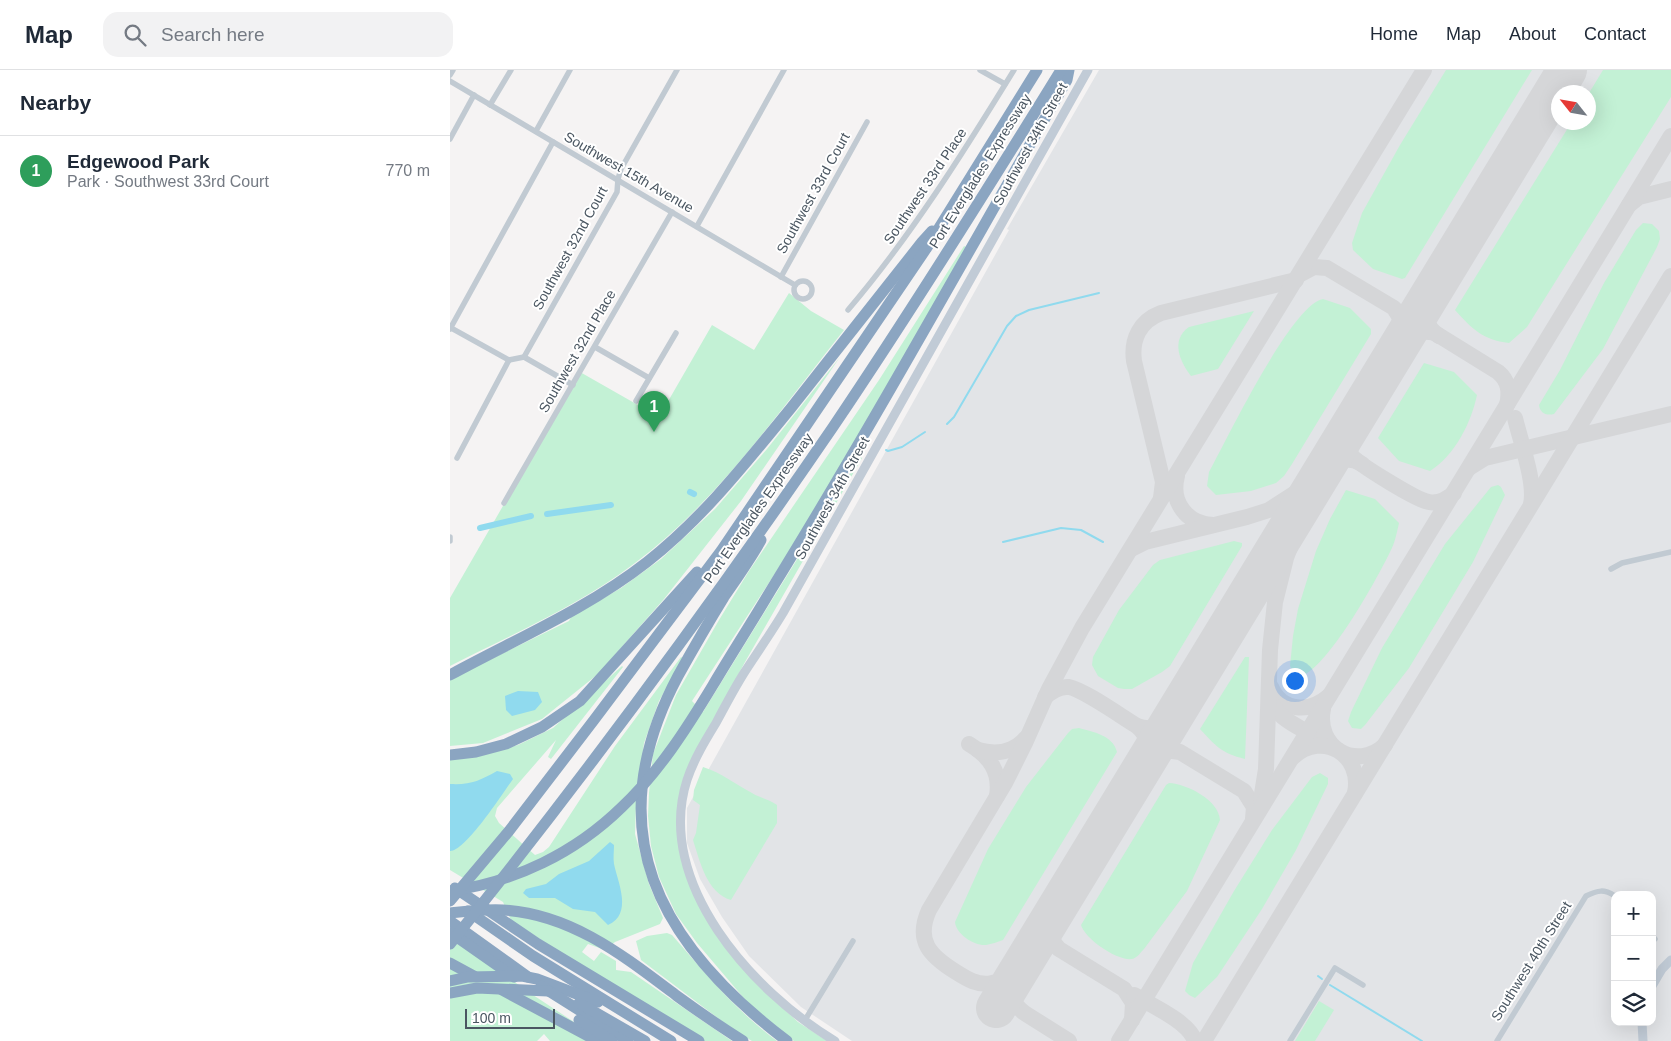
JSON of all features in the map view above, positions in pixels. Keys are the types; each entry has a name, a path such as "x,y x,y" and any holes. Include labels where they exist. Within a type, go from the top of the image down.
{"highway":[{"name":"Port Everglades Expressway","path":"450,900 509,830 721,551 950,212 1038,70"},
{"name":"Port Everglades Expressway","path":"450,944 528,847 651,683 774,513 929,281 1061,70"},
{"path":"450,891 484,885 524,872 563,852 597,830 624,806 654,772 702,703 839,479 1067,80 1070,70"},
{"path":"450,675 583,606 647,562 680,534 716,498 748,461 922,242 950,212"},
{"path":"774,513 753,554 698,641 662,709 645,764 641,805 643,839 652,873 659,895 680,932 699,958 727,988 758,1018 787,1041"},
{"path":"450,755 476,752 506,744 542,727 580,701 706,563 721,551"},
{"path":"450,884 538,944 699,1041"},
{"path":"450,900 532,956 671,1041"},
{"path":"450,913 468,910 504,910 545,918 564,924 613,949 702,1014 743,1041"},
{"path":"450,921 544,988 628,1041"},
{"path":"450,932 610,1040"},
{"path":"450,963 590,1037 610,1040"},
{"path":"450,981 468,977 522,976 537,978 598,1002 661,1041"},
{"path":"450,993 478,988 553,992 596,1012 645,1041"}],"street":[{"path":"450,75 453,70"},
{"path":"490,105 510,70"},
{"path":"536,132 570,70"},
{"name":"Southwest 32nd Court","path":"524,357 617,192 621,169 677,70"},
{"path":"697,226 784,70"},
{"path":"980,70 1005,84"},
{"name":"Southwest 33rd Place","path":"848,310 874,280 921,215 976,133 1014,70"},
{"name":"Southwest 34th Street","path":"835,1041 805,1020 765,987 731,948 711,919 684,860 681,843 681,818 684,793 696,758 792,596 1088,70"},
{"name":"Southwest 15th Avenue","path":"450,81 795,285"},
{"path":"450,139 474,95"},
{"name":"Southwest 33rd Court","path":"781,276 867,122"},
{"path":"553,142 450,329 509,360 524,357 573,385"},
{"name":"Southwest 32nd Place","path":"504,503 672,212"},
{"path":"636,401 676,333"},
{"path":"595,347 649,378"},
{"path":"457,458 509,360"},
{"path":"1611,568 1622,563 1671,552"},
{"name":"Southwest 40th Street","path":"1497,1041 1586,896 1597,890 1611,894"},
{"path":"805,1020 853,941"},
{"path":"1655,981 1662,969 1671,960"},
{"path":"1290,1041 1335,968 1363,985"},
{"path":"1642,1026 1643,1041"}],"shaded area":[{"path":"1099,70 1671,70 1671,1041 852,1041 801,1007 749,956 722,917 700,879 687,843 687,808 1009,230 1007,229"}],"green space":[{"path":"1446,70 1532,70 1405,278 1402,279 1373,269 1353,250 1352,243 1362,213 1400,145"},
{"path":"1603,70 1671,70 1671,97 1527,327 1509,343 1492,339 1473,328 1455,310 1567,130 1596,130 1596,85 1594,85"},
{"path":"1643,223 1652,224 1659,231 1660,239 1657,247 1603,349 1554,414 1548,415 1544,413 1539,405 1560,370 1604,283 1636,230"},
{"path":"964,246 966,247 881,398 787,555 692,701 703,712 860,457 862,458 745,662 687,770 679,799 677,835 688,881 705,915 758,985 798,1022 827,1041 794,1041 748,1003 697,943 676,914 659,877 651,846 648,816 653,754 676,695 719,620 749,571 879,380"},
{"path":"789,293 811,311 844,330 772,423 721,483 694,512 665,538 614,578 545,619 450,666 450,598 580,372 659,417 712,325 754,350"},
{"path":"1323,299 1350,308 1371,329 1371,334 1284,476 1276,483 1251,491 1216,495 1207,486 1209,472 1244,405 1277,348 1294,324 1310,307"},
{"path":"1254,311 1218,369 1191,376 1183,364 1179,351 1178,345 1183,332 1189,327"},
{"path":"840,357 741,501 664,599 598,674 542,719 483,743 450,746 450,680 569,621 571,617 621,588 661,559 715,509 767,449"},
{"path":"1424,363 1454,372 1477,395 1471,416 1461,438 1447,456 1430,471 1399,461 1378,438"},
{"path":"1498,485 1505,495 1473,562 1409,668 1365,725 1361,729 1352,728 1348,721 1351,712 1382,648 1445,544 1491,487"},
{"path":"1346,490 1375,499 1399,523 1397,534 1384,565 1363,602 1337,641 1310,671 1299,677 1290,666 1298,609 1316,551 1330,519"},
{"path":"1234,541 1242,543 1242,546 1170,666 1132,689 1118,688 1098,676 1092,665 1093,657 1119,610 1153,565 1160,560"},
{"path":"681,657 683,658 659,701 644,743 636,804 635,834 649,884 663,918 660,924 615,942 605,950 588,944 582,952 594,961 601,952 616,961 616,970 631,972 732,1041 699,1041 620,992 511,920 503,902 450,870 450,759 475,757 518,745 553,728 623,667 551,759 548,757 556,740 497,808 495,816 499,823 535,855 543,852 549,847 615,746"},
{"path":"1245,657 1249,657 1245,759 1220,748 1200,729"},
{"path":"1079,728 1107,738 1115,746 1117,752 1003,940 986,945 976,944 962,935 955,922 988,849 1026,787 1068,733 1072,729"},
{"path":"703,767 777,805 777,823 731,900 716,891 710,884 693,840 696,833 700,805 693,800 694,790"},
{"path":"1320,773 1328,778 1328,784 1296,850 1262,909 1217,977 1195,998 1189,995 1185,991 1193,963 1234,891 1272,830 1312,777"},
{"path":"1169,783 1184,786 1201,794 1214,806 1220,820 1187,891 1144,949 1134,958 1126,959 1102,948 1084,931 1081,925"},
{"path":"667,933 672,935 734,1004 777,1041 752,1041 735,1031 641,960 636,941 647,936"},
{"path":"450,936 530,993 603,1041 550,1041 544,1034 537,1041 450,1041"},
{"path":"1319,1001 1334,1010 1315,1041 1295,1041"}],"water":[{"path":"518,691 538,692 542,702 535,710 512,716 506,710 505,696"},
{"path":"497,771 510,774 513,779 474,832 457,849 450,851 450,784 475,782"},
{"path":"610,842 614,845 614,864 622,906 616,920 608,925 595,912 573,909 555,898 529,898 523,893 526,889 546,884 559,874 589,861"}],"waterway":[{"path":"947,424 954,417 1007,326 1016,316 1029,310 1099,293"},
{"path":"886,450 902,447 925,432"},
{"path":"690,492 694,494"},
{"path":"547,514 611,505"},
{"path":"480,528 531,516"},
{"path":"1003,542 1061,528 1081,530 1103,542"},
{"path":"1318,976 1322,979"},
{"path":"1330,985 1422,1041"}],"taxiway":[{"path":"1026,959 1011,974 998,982 982,984 969,979 947,966 932,954 925,939 924,931 929,910 1005,783 1049,689 1082,628 1424,70"},
{"path":"1119,1041 1671,136"},
{"path":"1629,205 1639,197 1671,189"},
{"path":"1299,275 1314,267 1327,268 1394,308 1402,321 1403,340"},
{"path":"1204,1041 1671,276"},
{"path":"1161,498 1163,482 1134,361 1134,345 1138,332 1154,316 1161,313 1296,280"},
{"path":"1427,301 1427,321 1434,333 1439,336"},
{"path":"1403,340 1418,332 1435,333 1498,372 1502,375 1508,387 1507,405"},
{"path":"1469,468 1485,458 1671,414"},
{"path":"1515,418 1527,461 1532,495 1531,504"},
{"path":"1349,429 1348,442 1352,456 1389,482 1413,496 1429,502 1443,500 1454,493"},
{"path":"1326,465 1348,459 1362,464"},
{"path":"1131,549 1145,542 1269,510 1300,490 1325,468"},
{"path":"1177,476 1176,494 1178,503 1183,510 1195,521 1213,525"},
{"path":"1261,800 1266,769 1270,650 1275,602 1286,558 1312,489"},
{"path":"1045,697 1062,687 1076,689 1137,726 1147,740 1147,750 1142,766"},
{"path":"1271,687 1282,701 1297,707 1305,707 1322,702 1329,696"},
{"path":"1269,695 1276,710 1281,715 1316,737"},
{"path":"1323,709 1322,723 1325,734 1331,744 1340,751 1362,756 1374,753 1385,745"},
{"path":"1137,726 1143,728 1157,727 1174,715"},
{"path":"978,750 1004,751 1016,746 1026,738"},
{"path":"969,744 988,759 992,765 997,779 997,796"},
{"path":"1293,757 1305,749 1316,746 1328,747 1338,751 1347,758 1353,768 1356,779 1355,793"},
{"path":"1140,771 1150,758 1157,753 1166,750 1180,752 1244,791 1254,807 1253,819"},
{"path":"1053,913 1050,932 1055,945 1124,989 1133,1003 1132,1020"},
{"path":"1020,970 1012,988 1013,999 1016,1004 1026,1014 1069,1041"},
{"path":"1134,995 1178,1021 1195,1041"}],"runway":[{"path":"996,1008 1567,70"}],"place":[{"name":"Edgewood Park","path":"654,432"}]}
